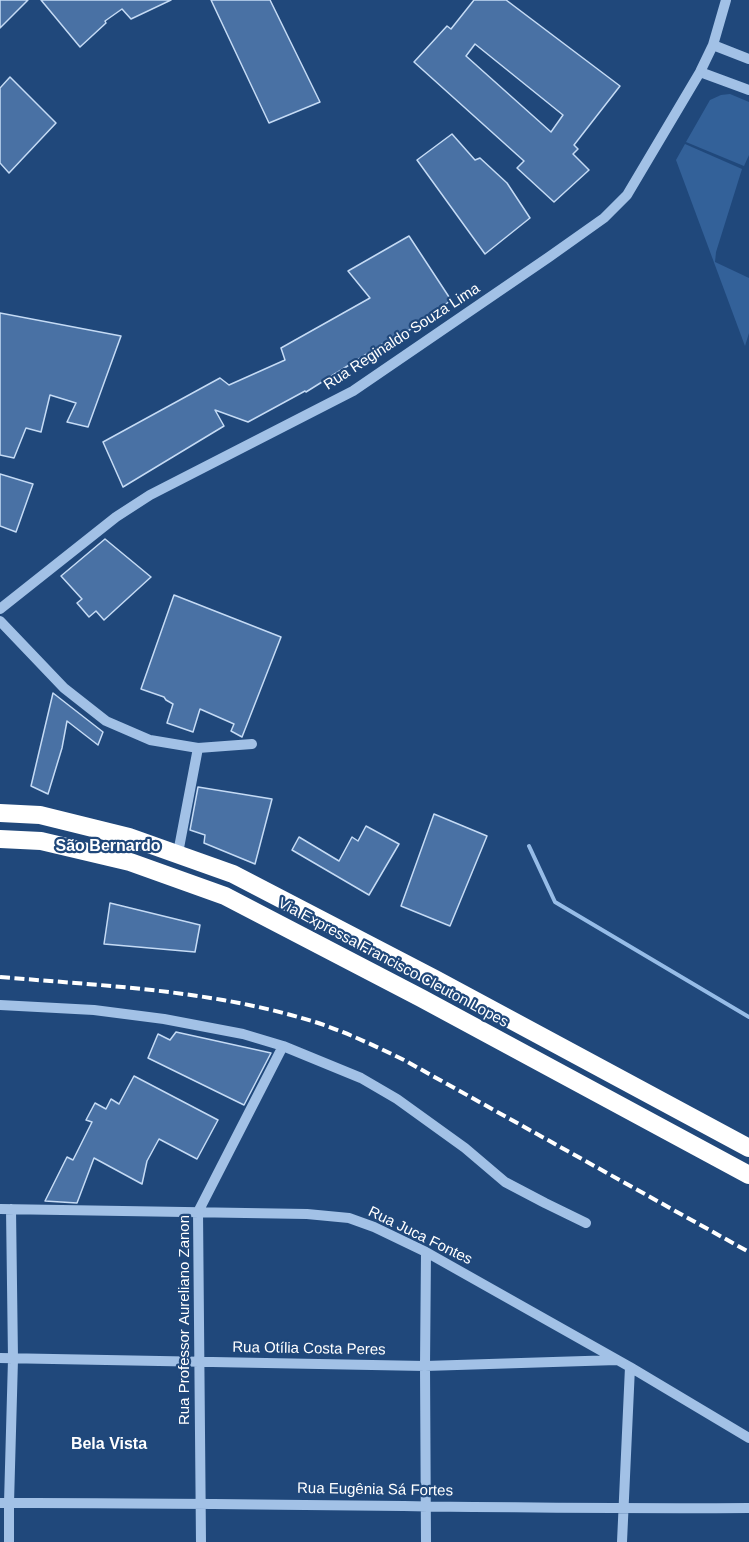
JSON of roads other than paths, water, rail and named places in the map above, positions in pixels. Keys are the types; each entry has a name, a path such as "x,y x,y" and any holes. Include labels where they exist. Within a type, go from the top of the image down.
{"highway":[{"name":"Via Expressa Francisco Cleuton Lopes","path":"0,813 40,815 129,837 233,874 435,979 749,1148"},
{"name":"Via Expressa Francisco Cleuton Lopes","path":"0,839 40,841 130,862 225,896 422,998 749,1175"}],"street":[{"name":"Rua Reginaldo Souza Lima","path":"0,609 116,517 150,495 353,391 604,218 627,195 700,72 713,45 726,0"},
{"path":"713,45 749,59"},
{"path":"700,72 749,90"},
{"path":"0,621 64,688 106,720 150,740 198,748 252,744"},
{"path":"178,854 198,748"},
{"path":"0,1005 94,1010 164,1019 243,1034 283,1046 361,1078 397,1099 465,1148 505,1182 586,1223"},
{"name":"Rua Professor Aureliano Zanon","path":"201,1542 198,1212 283,1046"},
{"path":"6,1209 13,1359 4,1503 9,1542"},
{"name":"Rua Juca Fontes","path":"6,1209 307,1214 349,1218 374,1227 426,1252 618,1360 749,1438"},
{"path":"426,1252 426,1542"},
{"name":"Rua Otília Costa Peres","path":"0,1358 425,1366 618,1360"},
{"path":"622,1542 630,1367"},
{"name":"Rua Eugênia Sá Fortes","path":"4,1503 201,1503 623,1509 749,1508"}],"waterway":[{"path":"529,846 555,902 749,1017"}],"railway":[{"path":"0,977 198,996 277,1011 327,1026 404,1060 749,1252"}],"district":[{"name":"São Bernardo","path":"108,847"},
{"name":"Bela Vista","path":"109,1445"}]}
